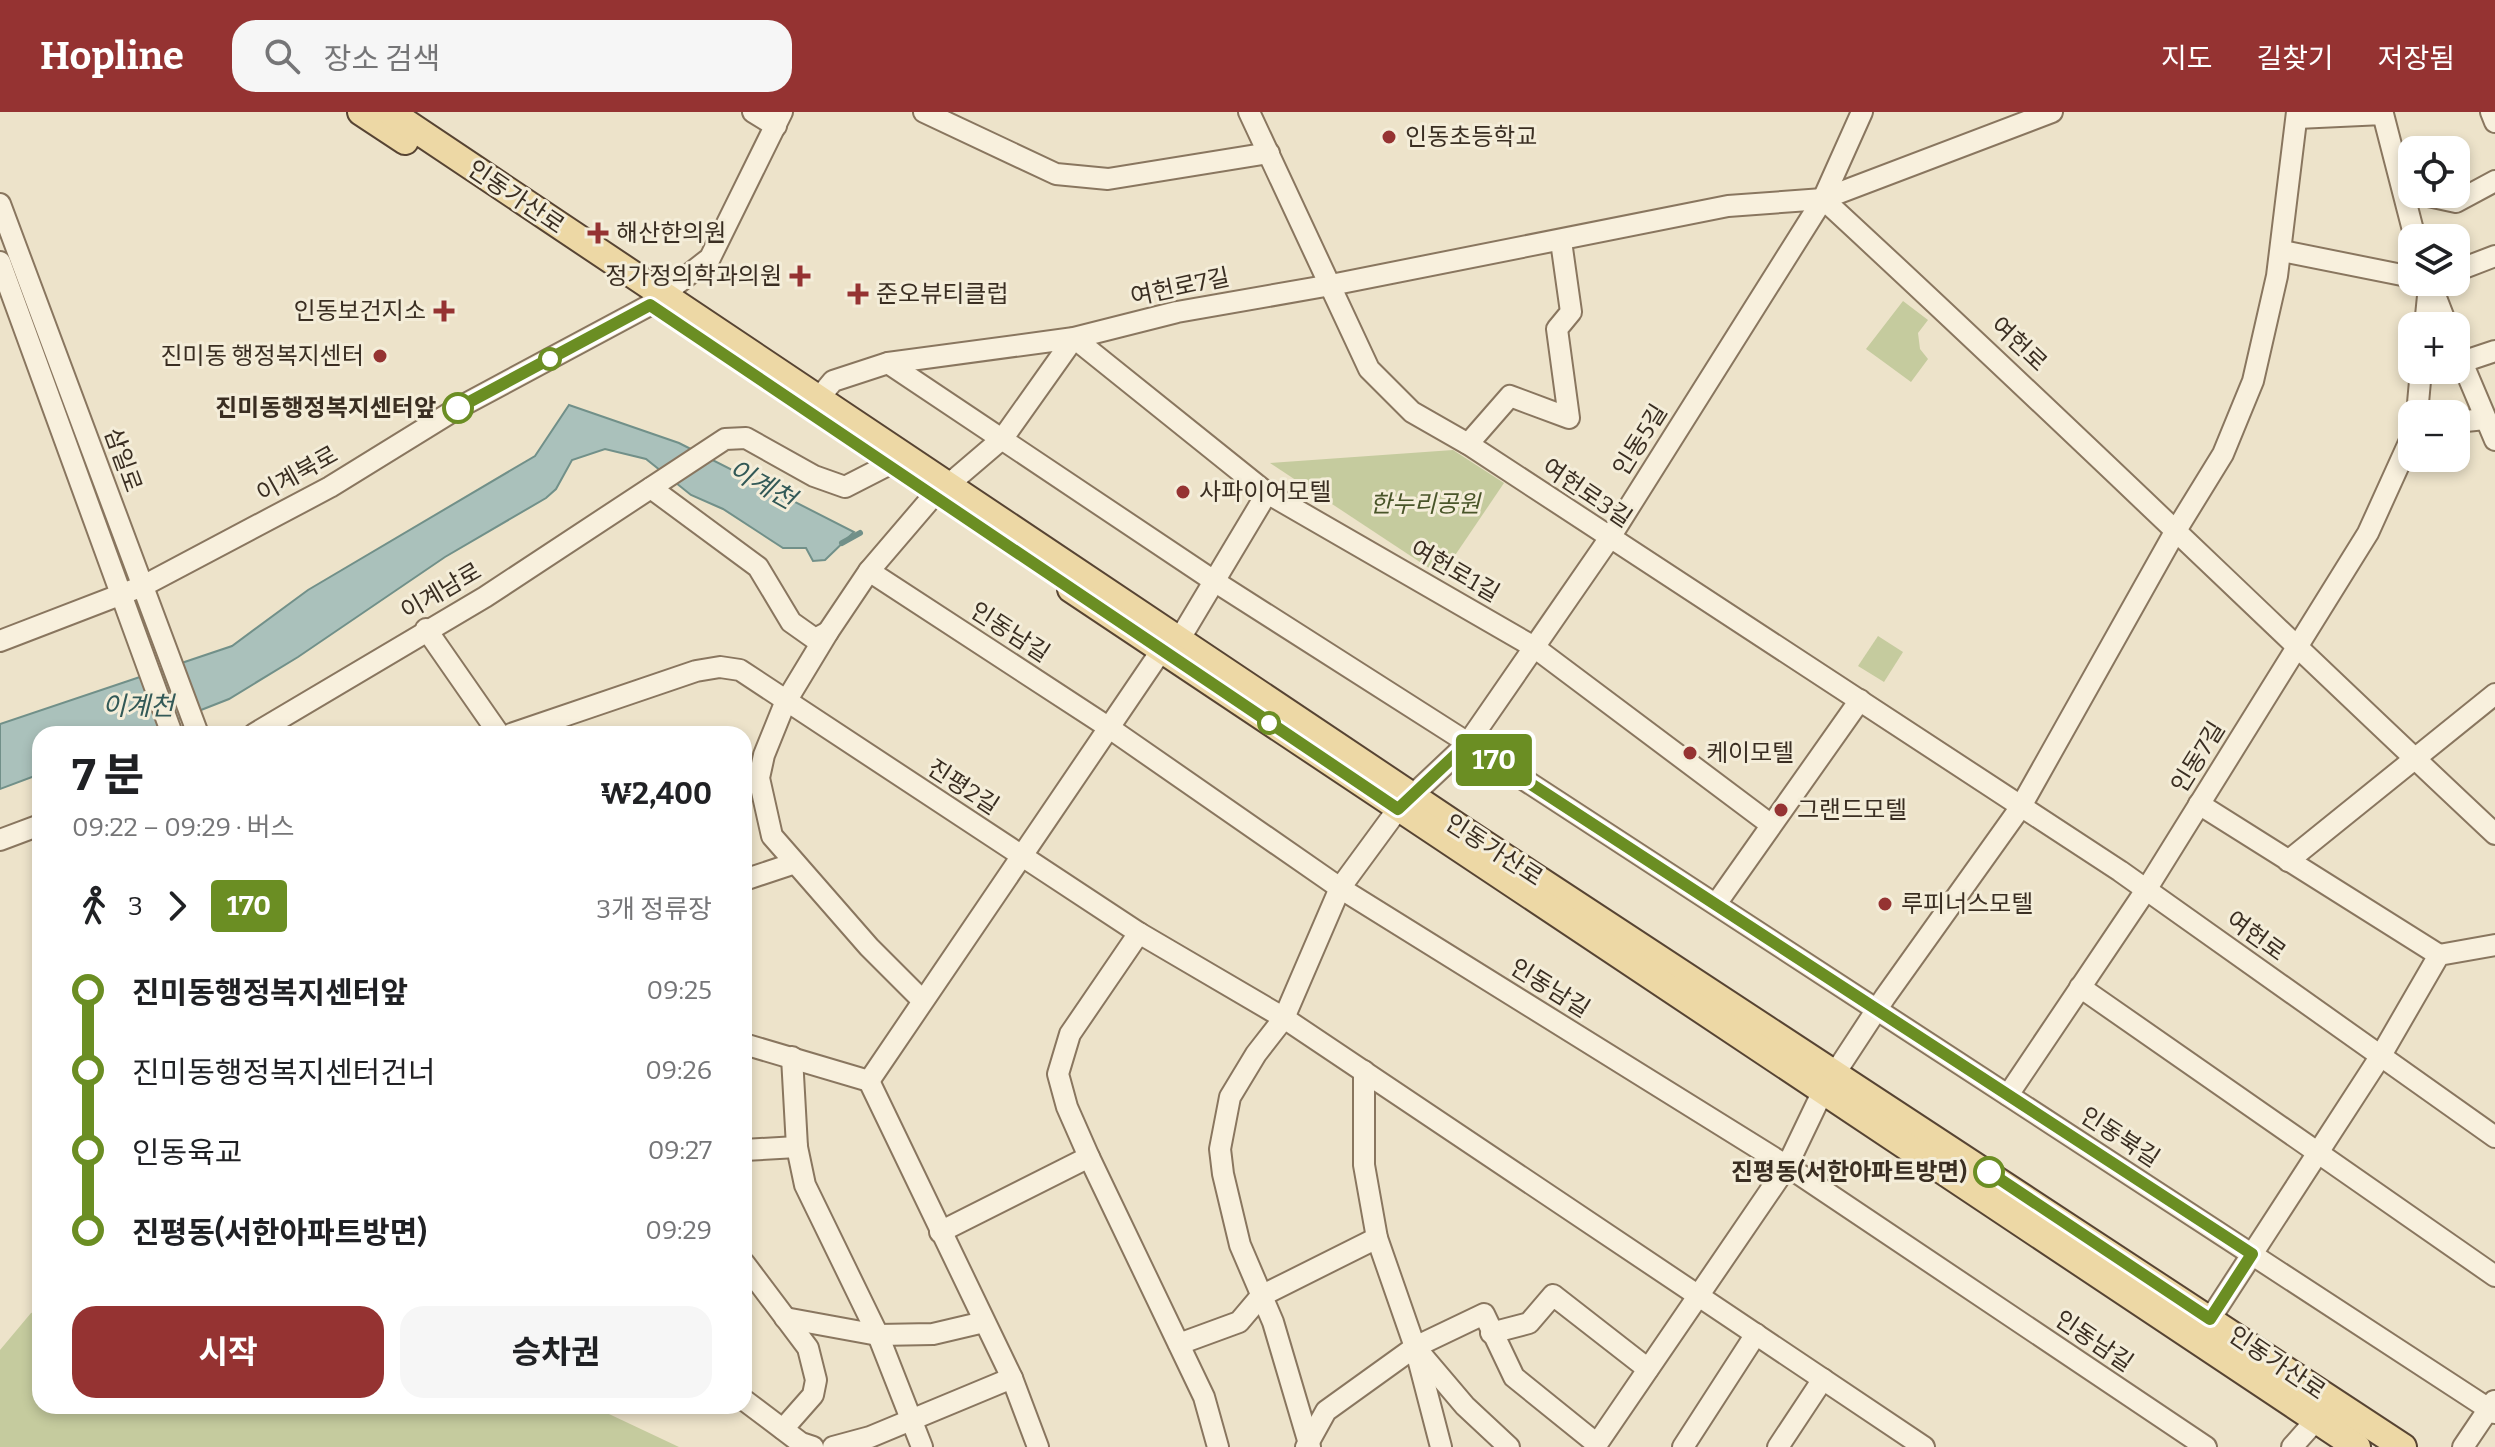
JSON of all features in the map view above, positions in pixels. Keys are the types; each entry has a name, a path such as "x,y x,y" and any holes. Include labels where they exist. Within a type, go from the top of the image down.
{"main road":[{"name":"인동가산로","path":"361,112 657,301 818,399 941,490 1170,646 1829,1083 2170,1322 2357,1447"},
{"name":"인동가산로","path":"390,112 888,465 941,490"},
{"name":"인동가산로","path":"1829,1083 2210,1319 2403,1447"}],"street":[{"path":"753,112 779,119"},
{"path":"924,112 1056,174 1081,178 1108,179 1269,153"},
{"name":"여헌로3길","path":"1249,112 1369,369 1412,412 1468,444 2020,808"},
{"name":"인동5길","path":"1309,1446 1273,1322 1240,1245 1220,1149 1230,1097 1256,1054 1284,1018 1340,888 1405,803 1468,743 1609,539 1823,199 1862,112"},
{"name":"여헌로7길","path":"818,399 833,381 888,363 1074,338 1177,312 1561,241 1728,206 1823,199 2052,112"},
{"path":"2491,112 2495,122"},
{"path":"1488,1324 1514,1377 1596,1446 1787,1166 1829,1083 2020,808 2175,532 2223,454 2253,381 2282,251 2297,115 2383,113 2398,157"},
{"name":"이계북로","path":"0,641 143,586 330,487 458,408 657,301 710,258 779,119"},
{"path":"2470,194 2495,181"},
{"name":"여헌로","path":"1823,199 2019,379 2175,532 2495,834"},
{"name":"삼일로","path":"0,204 195,726"},
{"path":"1468,444 1510,396 1569,418 1557,329 1571,312 1561,241"},
{"path":"2282,251 2398,274"},
{"path":"2470,266 2495,256"},
{"name":"삼일로","path":"0,262 169,726"},
{"path":"922,1000 869,947 772,836 759,778 764,755 785,703 869,571 941,490 1003,438 1074,338"},
{"name":"여헌로1길","path":"1074,338 1267,493 1534,647 1770,824"},
{"path":"2470,354 2495,351"},
{"name":"인동북길","path":"888,363 1214,581 2493,1407"},
{"path":"2470,382 2495,440"},
{"path":"2470,421 2485,419"},
{"name":"이계남로","path":"267,726 426,629 485,597 725,439 746,438 814,476 845,487 888,465"},
{"name":"인동7길","path":"2008,1095 2146,890 2368,533 2398,467"},
{"path":"651,488 758,567 791,622 815,639 828,632"},
{"path":"869,1081 1108,727 1170,646 1214,581 1267,493"},
{"name":"인동남길","path":"869,571 1108,727 1340,888 1787,1166 2206,1447"},
{"path":"426,629 493,726"},
{"name":"진평2길","path":"534,726 696,671 720,667 740,670 785,703 1139,933 1284,1018 1823,1379 1900,1440 1924,1447"},
{"path":"2288,861 2417,761 2495,694"},
{"path":"1716,904 1860,700"},
{"path":"2199,804 2439,955 2495,945"},
{"name":"여헌로","path":"2020,808 2146,890 2495,1137"},
{"path":"0,840 32,828"},
{"path":"752,877 795,863"},
{"path":"1139,933 1070,1034 1058,1074 1067,1107 1089,1157 1179,1344 1214,1425 1218,1447"},
{"path":"2210,1319 2380,1057 2439,955"},
{"path":"2080,987 2495,1276"},
{"path":"752,1046 869,1081 1012,1378 1038,1447"},
{"path":"792,1057 797,1147 805,1185 878,1335 922,1447"},
{"path":"1364,1071 1364,1165 1377,1238 1415,1347 1441,1447"},
{"path":"752,1150 797,1147"},
{"path":"940,1232 1089,1157"},
{"path":"1179,1344 1239,1322 1261,1296 1377,1238"},
{"path":"752,1274 808,1348 816,1380 813,1395 804,1409 783,1429"},
{"path":"1309,1446 1326,1411 1415,1347 1488,1324 1529,1323 1553,1295 1648,1369"},
{"path":"785,1318 878,1335 933,1334 984,1322"},
{"path":"1683,1447 1756,1334"},
{"path":"1415,1347 1465,1406 1509,1447"},
{"path":"833,1447 870,1437 909,1418 1012,1378"},
{"path":"1780,1445 1823,1379"},
{"path":"752,1406 801,1443 813,1447"},
{"path":"2463,1447 2493,1407"},
{"path":"2292,1447 2316,1420"}],"green space":[{"path":"1903,301 1928,320 1918,333 1920,349 1928,359 1911,382 1866,349"},
{"name":"한누리공원","path":"1453,450 1504,483 1441,576 1270,463"},
{"path":"1878,636 1903,652 1884,682 1858,666"},
{"path":"31,1313 32,1414 609,1414 679,1447 0,1447 0,1350"}],"water":[{"name":"이계천","path":"569,405 679,443 854,532 825,560 813,561 806,548 783,548 723,509 691,495 646,459 605,449 572,460 556,489 546,498 445,557 298,657 229,699 160,726 32,726 32,777 0,789 0,724 232,646 308,590 535,456"}],"waterway":[{"name":"이계천","path":"842,543 860,533"}],"bus line":[{"name":"170","path":"458,408 650,305 1398,809 1468,743 2252,1254 2210,1319 1989,1172"}],"place":[{"name":"인동초등학교","path":"1389,137"},
{"name":"해산한의원","path":"598,233"},
{"name":"정가정의학과의원","path":"800,276"},
{"name":"준오뷰티클럽","path":"858,294"},
{"name":"인동보건지소","path":"444,311"},
{"name":"진미동 행정복지센터","path":"380,356"},
{"name":"진미동행정복지센터앞","path":"458,408"},
{"name":"사파이어모텔","path":"1183,492"},
{"name":"케이모텔","path":"1690,753"},
{"name":"그랜드모텔","path":"1781,810"},
{"name":"루피너스모텔","path":"1885,904"},
{"name":"진평동(서한아파트방면)","path":"1989,1172"}]}
